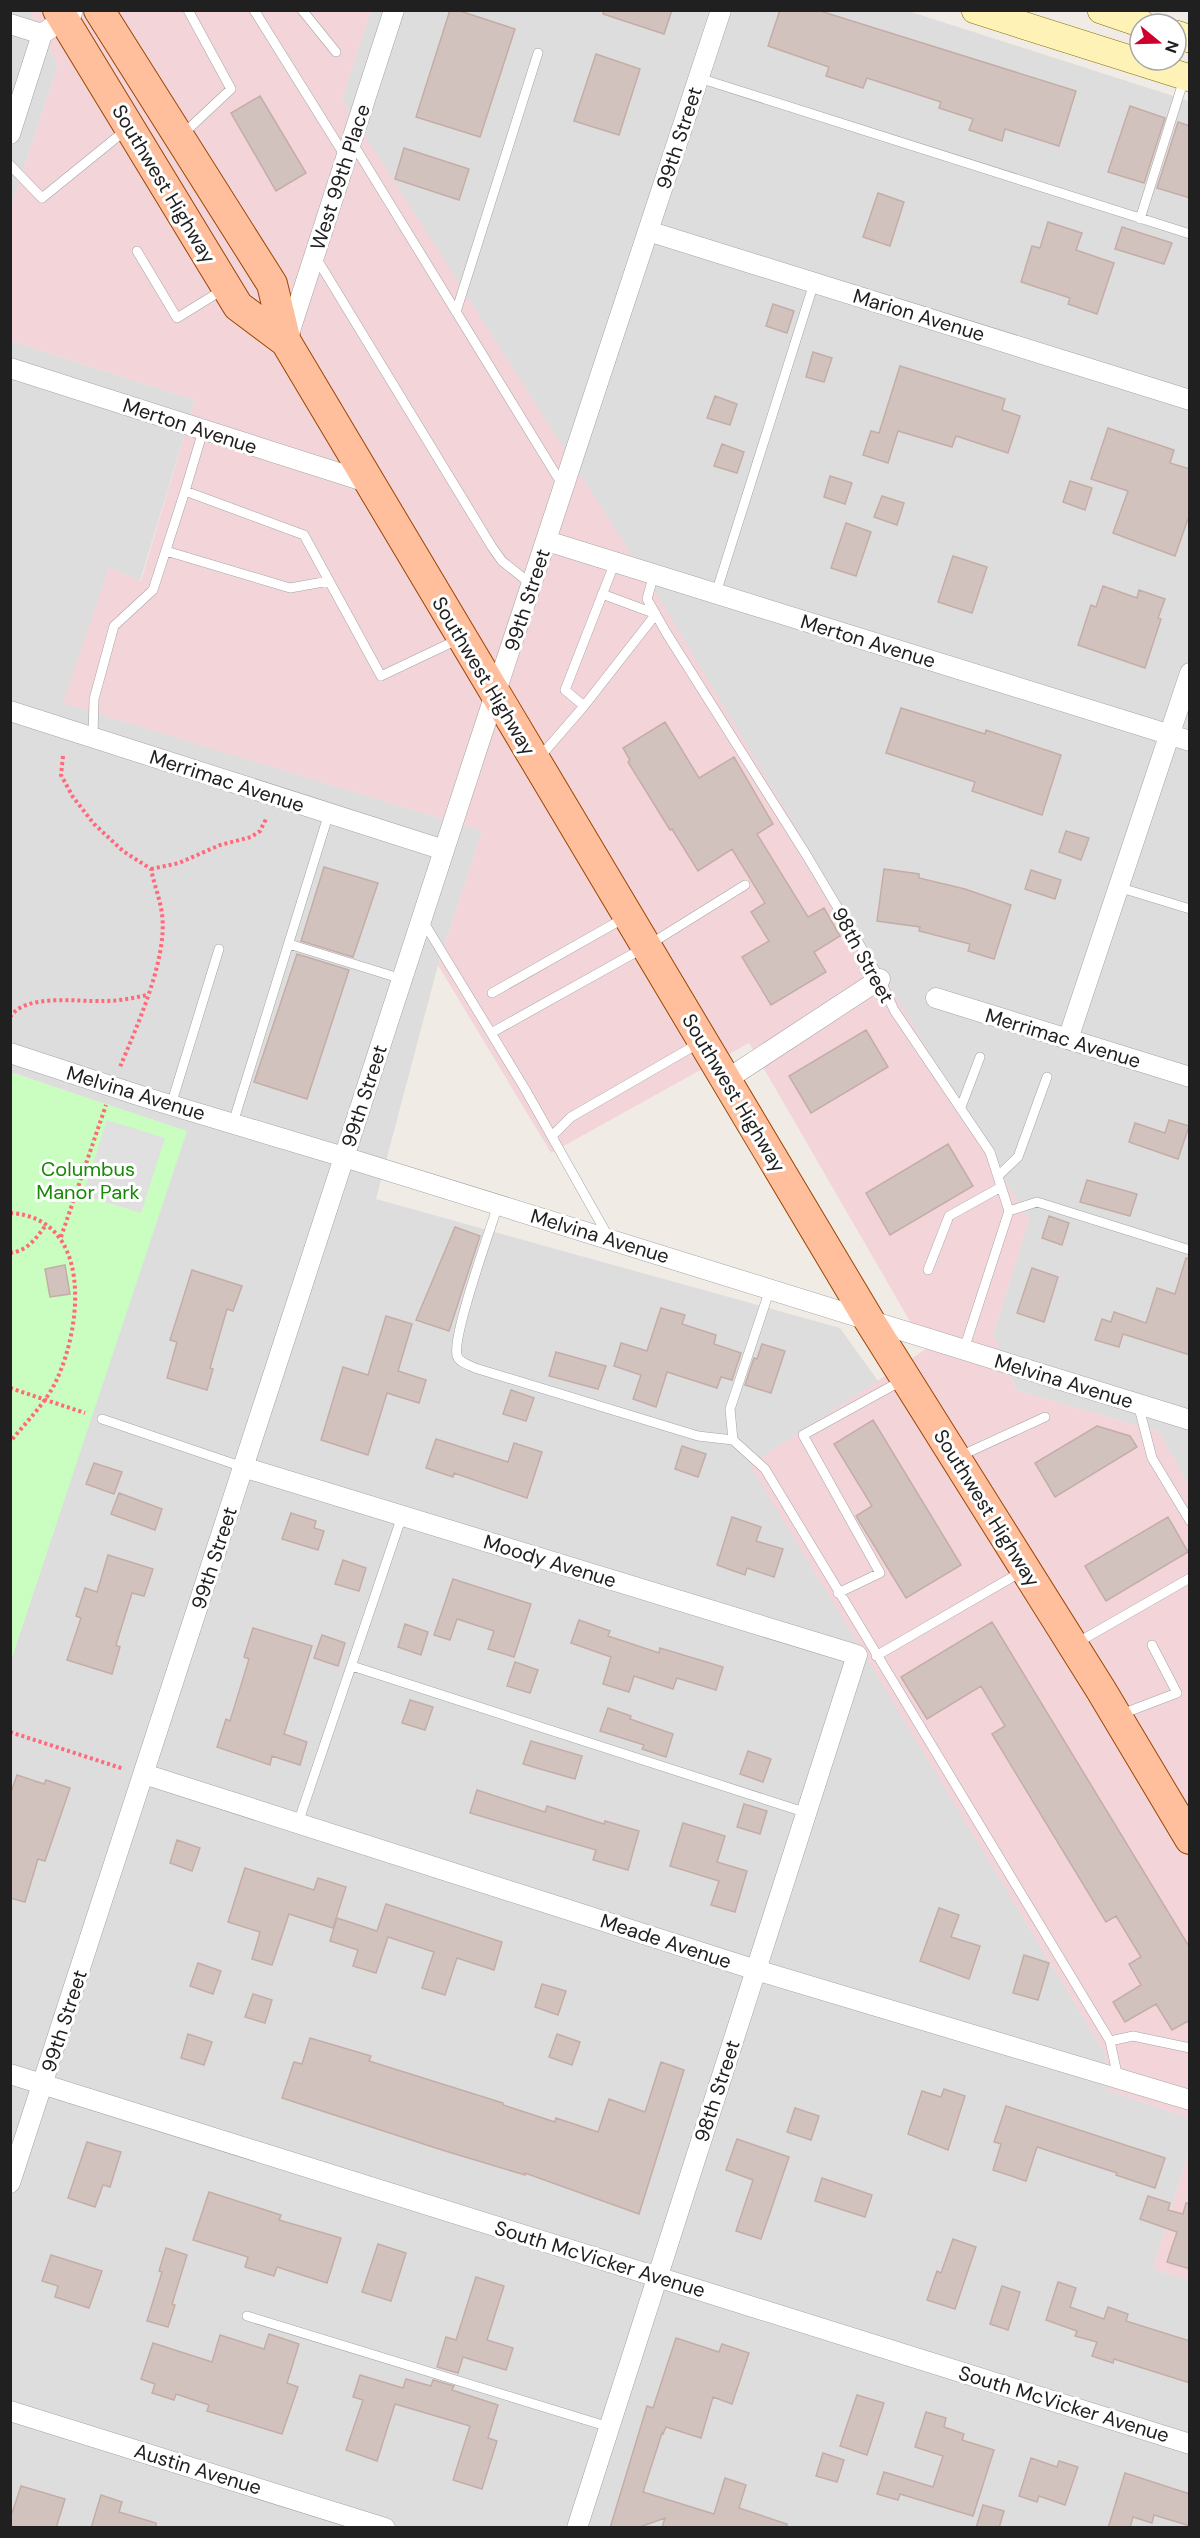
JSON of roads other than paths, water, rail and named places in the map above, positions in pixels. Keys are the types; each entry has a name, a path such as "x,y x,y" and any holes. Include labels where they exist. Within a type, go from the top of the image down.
{"main road":[{"name":"Southwest Highway","path":"99,10 272,284 286,342 495,695 869,1320 1117,1716 1190,1839"},
{"path":"975,10 1187,77"},
{"path":"1101,10 1128,19"},
{"name":"Southwest Highway","path":"60,19 238,306 286,342"}],"street":[{"name":"West 99th Place","path":"286,342 394,10"},
{"name":"99th Street","path":"10,2182 43,2084 134,1772 243,1467 721,10"},
{"path":"10,24 60,19 10,134"},
{"name":"Marion Avenue","path":"648,231 1190,400"},
{"name":"Merton Avenue","path":"10,368 370,483"},
{"name":"Merton Avenue","path":"546,541 1190,741"},
{"path":"1068,1039 1190,673"},
{"name":"Merrimac Avenue","path":"10,711 444,850"},
{"path":"726,1080 880,979"},
{"name":"Merrimac Avenue","path":"936,998 1190,1077"},
{"name":"Melvina Avenue","path":"10,1053 171,1105 1190,1420"},
{"name":"Moody Avenue","path":"243,1467 867,1655"},
{"name":"98th Street","path":"577,2528 807,1813 867,1655"},
{"name":"Meade Avenue","path":"134,1772 756,1970 1190,2100"},
{"name":"South McVicker Avenue","path":"10,2074 1190,2444"},
{"name":"Austin Avenue","path":"10,2411 385,2528"}],"lane":[{"path":"180,138 231,89 188,10"},
{"path":"254,10 456,312 564,488"},
{"path":"302,10 336,52"},
{"path":"456,312 538,53"},
{"path":"1140,219 1187,77"},
{"path":"699,78 1190,234"},
{"path":"10,165 42,198 129,127"},
{"path":"137,251 177,318 226,288"},
{"path":"314,255 502,561 532,585"},
{"path":"716,594 814,283"},
{"path":"93,737 94,699 114,626 153,590 203,431"},
{"path":"185,491 304,535 381,675 461,638"},
{"path":"166,551 290,588 329,580"},
{"path":"585,706 566,690 615,562"},
{"name":"98th Street","path":"654,574 647,599 807,856 880,979 894,1011 990,1152 1009,1211"},
{"path":"535,762 585,706 656,614 602,594"},
{"path":"233,1124 329,813"},
{"path":"491,1033 647,946 745,885"},
{"path":"1118,886 1190,909"},
{"path":"492,993 628,916"},
{"path":"422,920 491,1033 610,1240"},
{"path":"289,944 402,979"},
{"path":"171,1105 219,950"},
{"path":"552,1137 572,1117 703,1041"},
{"path":"961,1107 980,1057"},
{"path":"998,1176 1018,1157 1047,1077"},
{"path":"928,1270 950,1216 1001,1187"},
{"path":"964,1349 1009,1211 1037,1202 1190,1250"},
{"path":"498,1205 459,1331 456,1353 459,1359 475,1368 698,1436 733,1440 765,1469 838,1593 867,1655 1110,2041 1118,2078"},
{"path":"733,1440 730,1408 770,1289"},
{"path":"838,1593 880,1573 803,1435 906,1378"},
{"path":"1138,1404 1152,1458 1190,1521"},
{"path":"956,1458 1045,1417"},
{"path":"102,1419 243,1467"},
{"path":"298,1823 402,1516"},
{"path":"867,1655 1026,1570"},
{"path":"1073,1645 1190,1578"},
{"path":"1117,1716 1177,1693 1152,1646"},
{"path":"352,1666 807,1813"},
{"path":"1110,2041 1133,2036 1190,2048"},
{"path":"247,2316 609,2427"}],"park label":[{"name":"Columbus Manor Park","path":"88,1180"}]}
